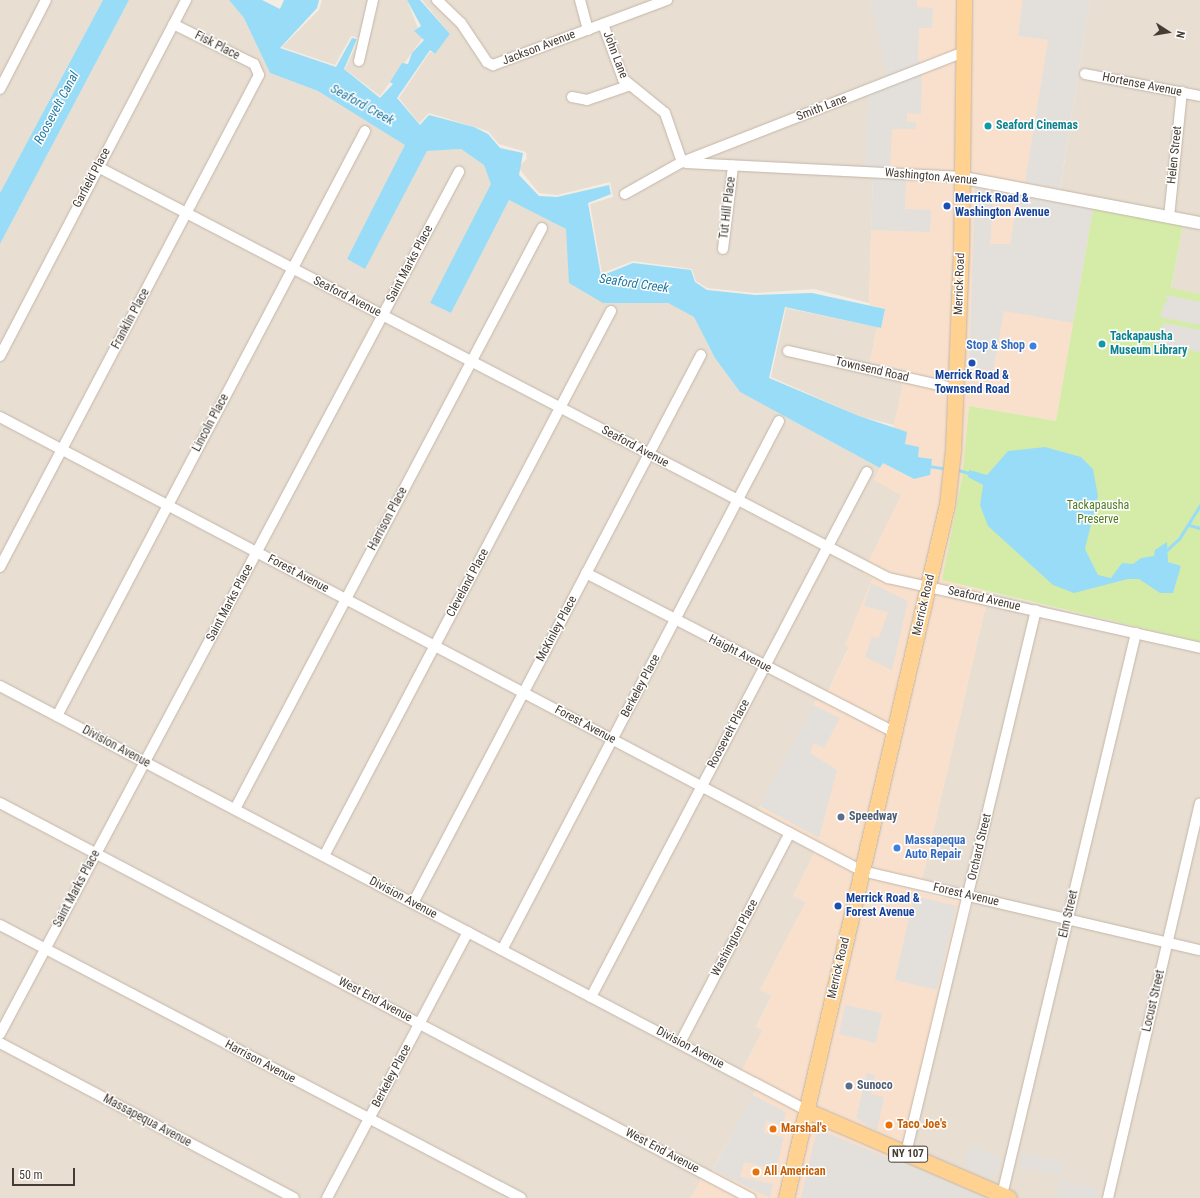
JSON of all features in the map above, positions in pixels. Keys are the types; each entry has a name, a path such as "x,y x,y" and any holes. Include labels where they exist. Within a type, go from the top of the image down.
{"main road":[{"name":"Merrick Road","path":"786,1198 947,504 956,389 961,248 959,177 964,0"},
{"name":"NY 107","path":"806,1110 1006,1196"}],"street":[{"path":"0,89 46,0"},
{"name":"Garfield Place","path":"0,356 186,0"},
{"path":"359,61 373,0"},
{"name":"Jackson Avenue","path":"437,0 461,23 488,62 493,65 667,0"},
{"path":"580,0 588,30"},
{"name":"Fisk Place","path":"173,24 254,64 259,70"},
{"name":"John Lane","path":"603,24 628,86 651,98 665,113 682,162"},
{"name":"Smith Lane","path":"625,194 682,162 962,53"},
{"name":"Franklin Place","path":"0,567 187,214 259,70"},
{"name":"Hortense Avenue","path":"1085,74 1200,96"},
{"name":"John Lane","path":"572,97 587,100 628,86"},
{"name":"Helen Street","path":"1169,217 1182,92"},
{"name":"Lincoln Place","path":"57,716 365,131"},
{"name":"Washington Avenue","path":"682,162 733,166 959,177 1200,223"},
{"name":"Tut Hill Place","path":"723,249 733,166"},
{"name":"Seaford Avenue","path":"98,167 738,501 894,580 929,586 1200,648"},
{"name":"Saint Marks Place","path":"0,1034 459,172"},
{"name":"Harrison Place","path":"235,810 542,228"},
{"name":"Cleveland Place","path":"324,856 611,311"},
{"name":"Townsend Road","path":"788,351 956,389"},
{"name":"McKinley Place","path":"413,903 701,355"},
{"name":"Forest Avenue","path":"0,417 862,871 1200,950"},
{"name":"Berkeley Place","path":"502,950 780,421"},
{"name":"Roosevelt Place","path":"591,997 866,472"},
{"name":"Haight Avenue","path":"586,573 894,732"},
{"name":"Orchard Street","path":"906,1153 1036,610"},
{"name":"Elm Street","path":"1006,1196 1068,919 1136,633"},
{"name":"Division Avenue","path":"0,686 806,1110"},
{"name":"West End Avenue","path":"0,803 750,1198"},
{"name":"Locust Street","path":"1108,1198 1200,804"},
{"name":"Washington Place","path":"680,1043 790,833"},
{"name":"Harrison Avenue","path":"0,925 521,1198"},
{"name":"Berkeley Place","path":"327,1198 468,932"},
{"name":"Massapequa Avenue","path":"0,1043 294,1198"}],"shaded area":[{"path":"0,0 103,0 0,193"},
{"path":"129,0 229,0 244,18 270,73 318,91 406,145 347,259 365,268 427,151 461,149 484,165 492,184 430,303 451,313 509,200 566,229 619,303 668,303 694,317 715,358 740,392 880,468 874,480 902,494 864,573 873,578 845,645 849,647 822,703 816,700 758,810 819,843 793,896 806,902 760,990 772,995 756,1027 763,1030 737,1080 756,1090 706,1182 701,1179 691,1198 0,1198 0,244"},
{"path":"322,0 407,0 422,39 380,96 345,69 359,38 351,36 335,65 282,47 319,10"},
{"path":"422,0 870,0 890,84 873,171 869,303 814,289 755,293 707,288 696,281 692,269 633,261 602,273 590,204 613,197 610,182 557,195 539,193 518,167 527,159 526,152 499,144 488,131 429,113 419,123 399,98 430,52 435,54 450,34"},
{"path":"870,0 1090,0 1058,202 1093,209 1056,421 969,406 962,478 942,580 989,592 919,892 961,902 901,1163 983,1198 691,1198 701,1179 706,1182 756,1090 737,1080 763,1030 756,1027 772,995 760,990 806,902 793,896 819,843 758,810 816,700 822,703 849,648 845,645 872,579 863,573 901,495 874,480 883,463 914,479 930,475 931,459 918,457 893,429 906,370 870,362 877,327 881,328 885,309 869,305 873,177 890,84"},
{"path":"870,0 917,0 917,7 933,8 932,28 919,28 918,58 922,66 888,79"},
{"path":"1023,0 1090,0 1060,188 1025,183 1048,40 1018,36"},
{"path":"1090,0 1200,0 1200,294 1171,289 1183,224 1058,203"},
{"path":"922,72 921,114 907,113 907,122 916,122 916,129 892,129 890,172 865,171 868,93"},
{"path":"873,177 906,178 905,209 931,210 930,232 871,230"},
{"path":"975,188 1093,209 1073,323 1004,311 993,371 969,367","holes":["993,203 1017,204 1010,244 990,244"]},
{"path":"1166,295 1200,302 1200,325 1160,317 1165,302 1168,302"},
{"path":"786,308 877,327 870,362 906,370 894,425 859,416 771,377"},
{"path":"1165,323 1200,330 1200,352 1156,344 1159,330"},
{"path":"871,583 908,601 892,670 865,657 872,636 879,638 888,612 864,606"},
{"path":"989,592 1200,642 1200,1198 983,1198 901,1163 976,891 922,879"},
{"path":"813,705 840,718 824,748 814,743 810,753 837,770 819,838 760,806"},
{"path":"914,896 957,906 937,990 895,980"},
{"path":"845,1005 882,1013 876,1043 839,1034"},
{"path":"867,1073 875,1075 871,1094 884,1097 877,1131 856,1118"},
{"path":"753,1095 786,1112 783,1125 766,1121 764,1133 784,1137 776,1169 744,1162 740,1177 773,1184 770,1198 713,1170"},
{"path":"817,1129 901,1163 983,1198 801,1198"},
{"path":"971,1145 1002,1159 993,1179 963,1165"},
{"path":"1022,1153 1064,1162 1061,1176 1018,1166"},
{"path":"1060,1179 1100,1189 1097,1198 1055,1198"}],"green space":[{"name":"Tackapausha Preserve","path":"1093,209 1183,224 1171,288 1200,294 1200,642 942,580 962,478 969,406 1056,421"}],"water":[{"name":"Roosevelt Canal","path":"103,0 129,0 0,244 0,193"},
{"path":"229,0 262,0 280,9 284,0 319,0 317,8 280,48 336,67 352,38 357,39 344,69 380,98 393,84 390,82 402,63 408,64 412,53 424,40 414,31 421,26 407,0 420,0 450,34 435,54 430,50 397,98 420,125 429,115 474,127 488,134 500,148 523,153 519,175 539,196 557,197 609,185 611,194 588,203 601,276 633,263 691,270 695,282 707,290 755,295 812,293 885,309 881,328 785,307 769,378 859,416 907,432 905,444 919,447 918,457 932,459 930,475 914,479 883,463 880,468 740,392 715,358 694,317 668,303 603,303 569,283 566,229 509,200 451,313 430,303 491,184 484,165 461,149 427,151 365,269 347,259 405,145 318,91 270,73 244,18"},
{"path":"1045,447 1081,457 1093,469 1098,496 1085,549 1098,575 1111,578 1122,563 1133,564 1141,558 1154,556 1155,550 1167,542 1168,562 1181,566 1173,593 1160,593 1139,579 1128,579 1074,593 1053,585 988,526 980,505 983,485 968,477 969,470 987,475 1008,451"}],"waterway":[{"name":"Seaford Creek","path":"929,466 942,468"},
{"name":"Seaford Creek","path":"959,470 971,474"},
{"name":"Seaford Creek","path":"1167,550 1179,539 1200,505"},
{"path":"1189,525 1200,528"}],"place":[{"name":"Seaford Cinemas","path":"988,126"},
{"name":"Merrick Road & Washington Avenue","path":"947,206"},
{"name":"Tackapausha Museum Library","path":"1102,344"},
{"name":"Stop & Shop","path":"1033,346"},
{"name":"Merrick Road & Townsend Road","path":"972,363"},
{"name":"Speedway","path":"841,817"},
{"name":"Massapequa Auto Repair","path":"897,848"},
{"name":"Merrick Road & Forest Avenue","path":"838,906"},
{"name":"Sunoco","path":"849,1086"},
{"name":"Taco Joe's","path":"889,1125"},
{"name":"Marshal's","path":"773,1129"},
{"name":"All American","path":"756,1172"}]}
